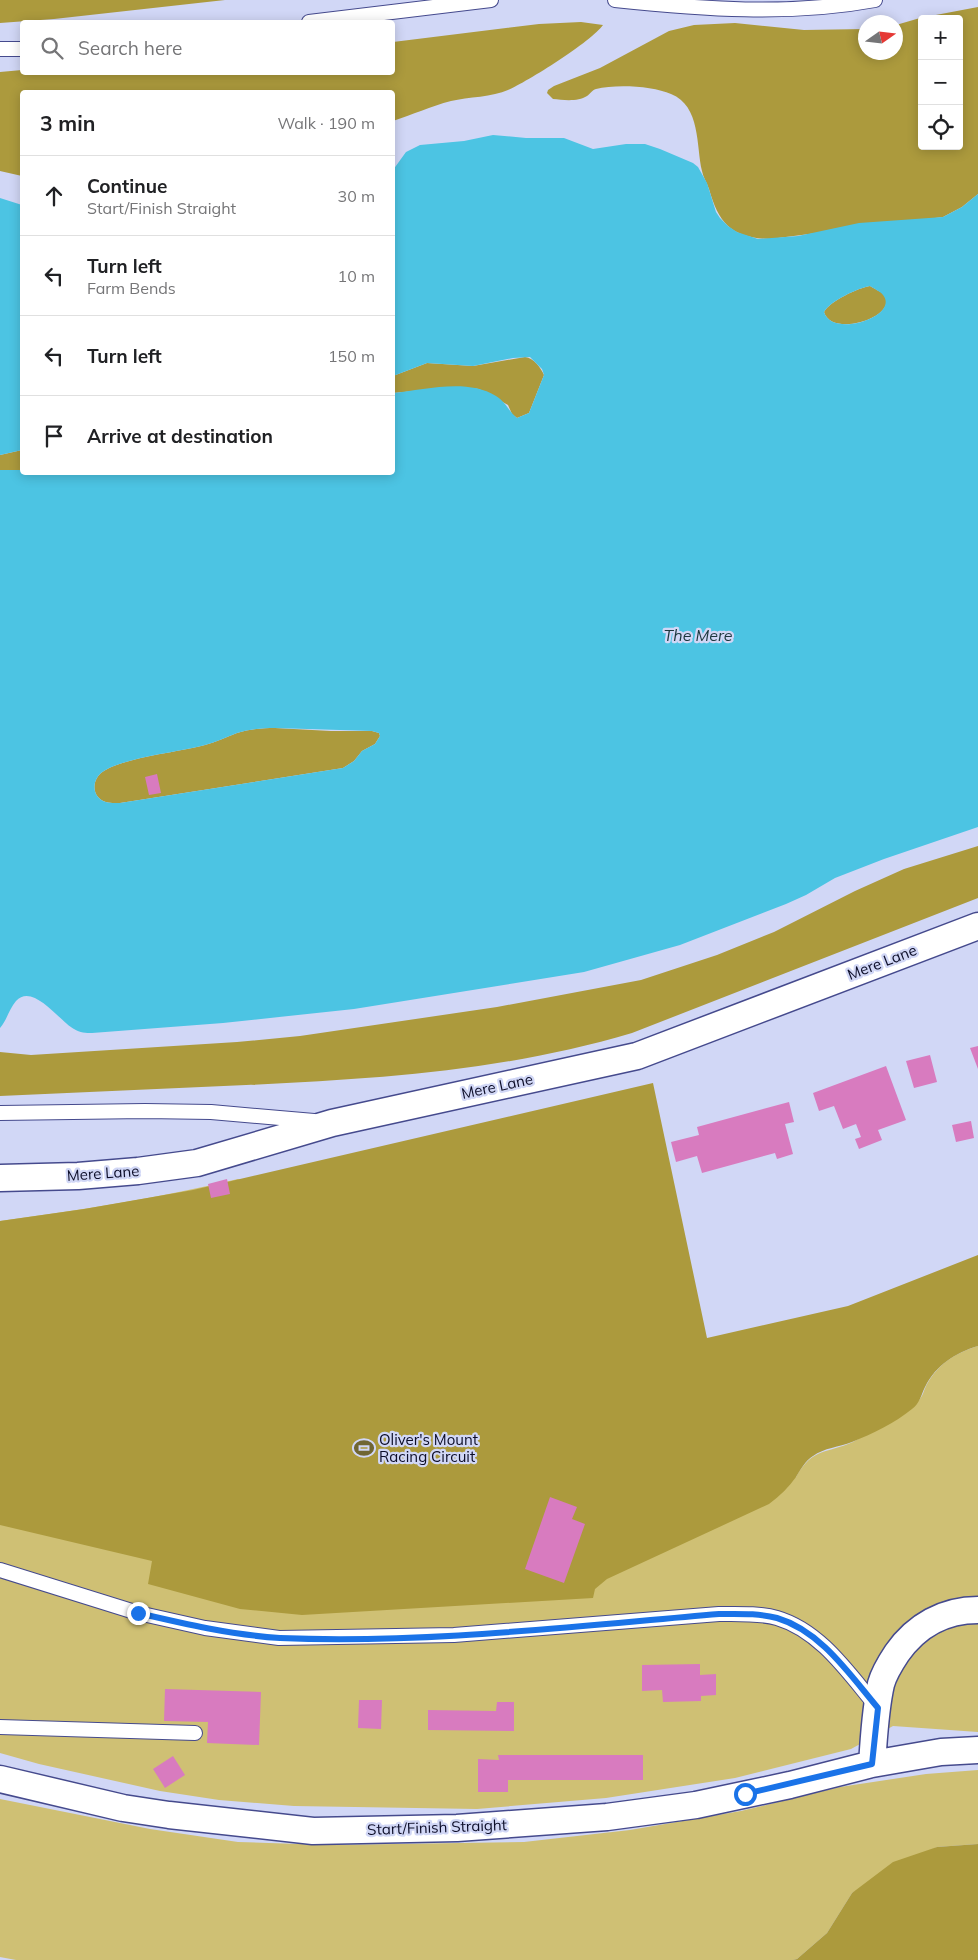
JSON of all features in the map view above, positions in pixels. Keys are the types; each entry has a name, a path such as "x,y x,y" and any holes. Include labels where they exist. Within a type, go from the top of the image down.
{"street":[{"name":"Mere Lane","path":"0,1178 78,1176 197,1163 332,1123 637,1056 978,926"},
{"path":"872,1764 882,1682 890,1663 906,1639 918,1629 952,1612 978,1610"},
{"name":"Start/Finish Straight","path":"0,1779 123,1808 169,1816 323,1831 457,1828 607,1818 696,1805 790,1785 872,1764 941,1752 978,1750"}],"lane":[{"path":"326,20 491,0"},
{"path":"615,0 703,8 778,10 820,8 875,0"},
{"path":"0,49 20,49"},
{"path":"0,1113 211,1112 332,1123"},
{"path":"0,1570 138,1613 205,1628 279,1638 454,1635 719,1614 747,1614 778,1618 803,1631 830,1651 878,1708"},
{"path":"0,1727 195,1733"}],"shaded area":[{"path":"0,0 225,0 54,19 20,20 20,22 0,23"},
{"path":"978,7 978,194 962,207 943,217 770,239 746,236 729,227 717,211 703,173 696,128 688,108 681,100 663,91 634,87 604,87 593,90 587,96 575,100 553,99 547,93 554,86 600,68 669,31 694,25 735,23 804,30 858,29 858,60 903,60 903,23 918,19 918,150 963,150 963,15 936,15"},
{"path":"581,22 603,25 586,41 517,86 495,94 444,103 395,120 395,90 20,90 20,176 0,171 0,72 20,70 20,75 395,75 395,42 539,24"},
{"path":"870,286 884,295 886,303 882,310 874,317 863,322 839,324 830,320 824,312 832,304 845,296"},
{"path":"525,357 534,361 544,375 529,413 517,418 512,414 508,405 479,389 459,387 395,393 395,375 427,363 473,366"},
{"path":"20,450 20,470 0,470 0,455"},
{"path":"275,728 372,731 379,733 380,736 375,744 362,751 354,761 343,768 120,803 108,803 96,794 95,785 99,775 121,763 194,748 237,733"},
{"path":"978,846 978,898 632,1033 584,1046 488,1065 392,1076 295,1083 0,1096 0,1052 31,1055 237,1042 300,1036 497,1007 641,980 717,955 774,932 855,891 904,869"},
{"path":"653,1083 707,1338 848,1306 978,1255 978,1346 954,1356 941,1366 929,1379 917,1404 898,1419 852,1442 822,1451 810,1458 787,1488 769,1504 607,1579 595,1589 593,1598 302,1615 240,1609 148,1584 152,1561 0,1525 0,1221 193,1190"},
{"name":"Oliver's Mount Racing Circuit","path":"238,1179 707,1338 796,1477 802,1467 814,1456 853,1442 912,1406 920,1399 927,1384 937,1370 955,1356 978,1346 978,1732 893,1726 851,1749 735,1778 606,1798 477,1809 294,1806 219,1800 160,1791 39,1764 0,1753 0,1221 119,1203"},
{"path":"978,1770 978,1844 937,1847 852,1893 827,1933 797,1959 793,1960 16,1960 0,1957 0,1799 150,1829 238,1842 329,1845 524,1842 630,1830 741,1811 840,1787 926,1774"},
{"path":"978,1844 978,1960 793,1960 797,1959 827,1933 852,1893 893,1862 937,1847"}],"water":[{"name":"The Mere","path":"493,135 526,138 564,138 593,149 626,144 645,144 693,163 698,167 707,183 716,212 720,218 737,232 758,239 798,236 859,223 943,217 962,207 978,194 978,827 835,878 786,904 680,945 584,972 354,1009 223,1023 92,1033 76,1030 46,1005 30,996 23,996 16,1001 0,1028 0,470 20,470 20,475 395,475 395,393 459,386 485,391 496,396 503,401 517,418 529,413 544,375 542,369 530,357 513,358 473,366 427,363 395,375 395,167 406,152 420,145 464,141","holes":["870,286 882,294 886,303 882,310 874,317 863,322 839,324 830,320 824,312 832,304 859,289","275,728 372,731 379,733 380,736 375,744 362,751 354,761 343,768 120,803 103,801 95,791 99,775 121,763 194,748 246,731"]},
{"path":"0,198 20,204 20,450 0,455"}],"building":[{"path":"157,774 161,793 149,795 145,777"},
{"path":"978,1046 978,1069 970,1048"},
{"path":"930,1055 937,1082 914,1088 906,1061"},
{"path":"886,1066 906,1120 878,1130 882,1140 859,1149 855,1139 861,1137 856,1124 843,1129 834,1106 819,1111 813,1093"},
{"path":"789,1102 794,1122 785,1124 793,1154 777,1159 775,1153 702,1173 697,1156 676,1162 671,1142 699,1135 697,1127"},
{"path":"971,1121 974,1138 956,1142 952,1125"},
{"path":"227,1179 230,1194 211,1198 208,1184"},
{"path":"550,1497 577,1507 572,1519 585,1524 564,1583 525,1569"},
{"path":"700,1664 700,1675 716,1674 716,1695 701,1696 701,1701 663,1702 662,1690 642,1691 642,1665"},
{"path":"165,1689 261,1692 259,1745 207,1743 208,1722 164,1721"},
{"path":"359,1700 382,1700 381,1729 358,1728"},
{"path":"497,1702 514,1702 514,1731 428,1730 428,1710 496,1711"},
{"path":"498,1755 643,1755 643,1780 508,1780 508,1792 478,1792 478,1759 499,1760"},
{"path":"173,1756 185,1775 165,1788 153,1769"}],"place":[{"name":"Oliver's Mount Racing Circuit","path":"364,1448"}],"route":[{"path":"138,1613 205,1628 279,1638 454,1635 719,1614 747,1614 778,1618 803,1631 830,1651 878,1708 872,1764 790,1785 745,1794"}]}
